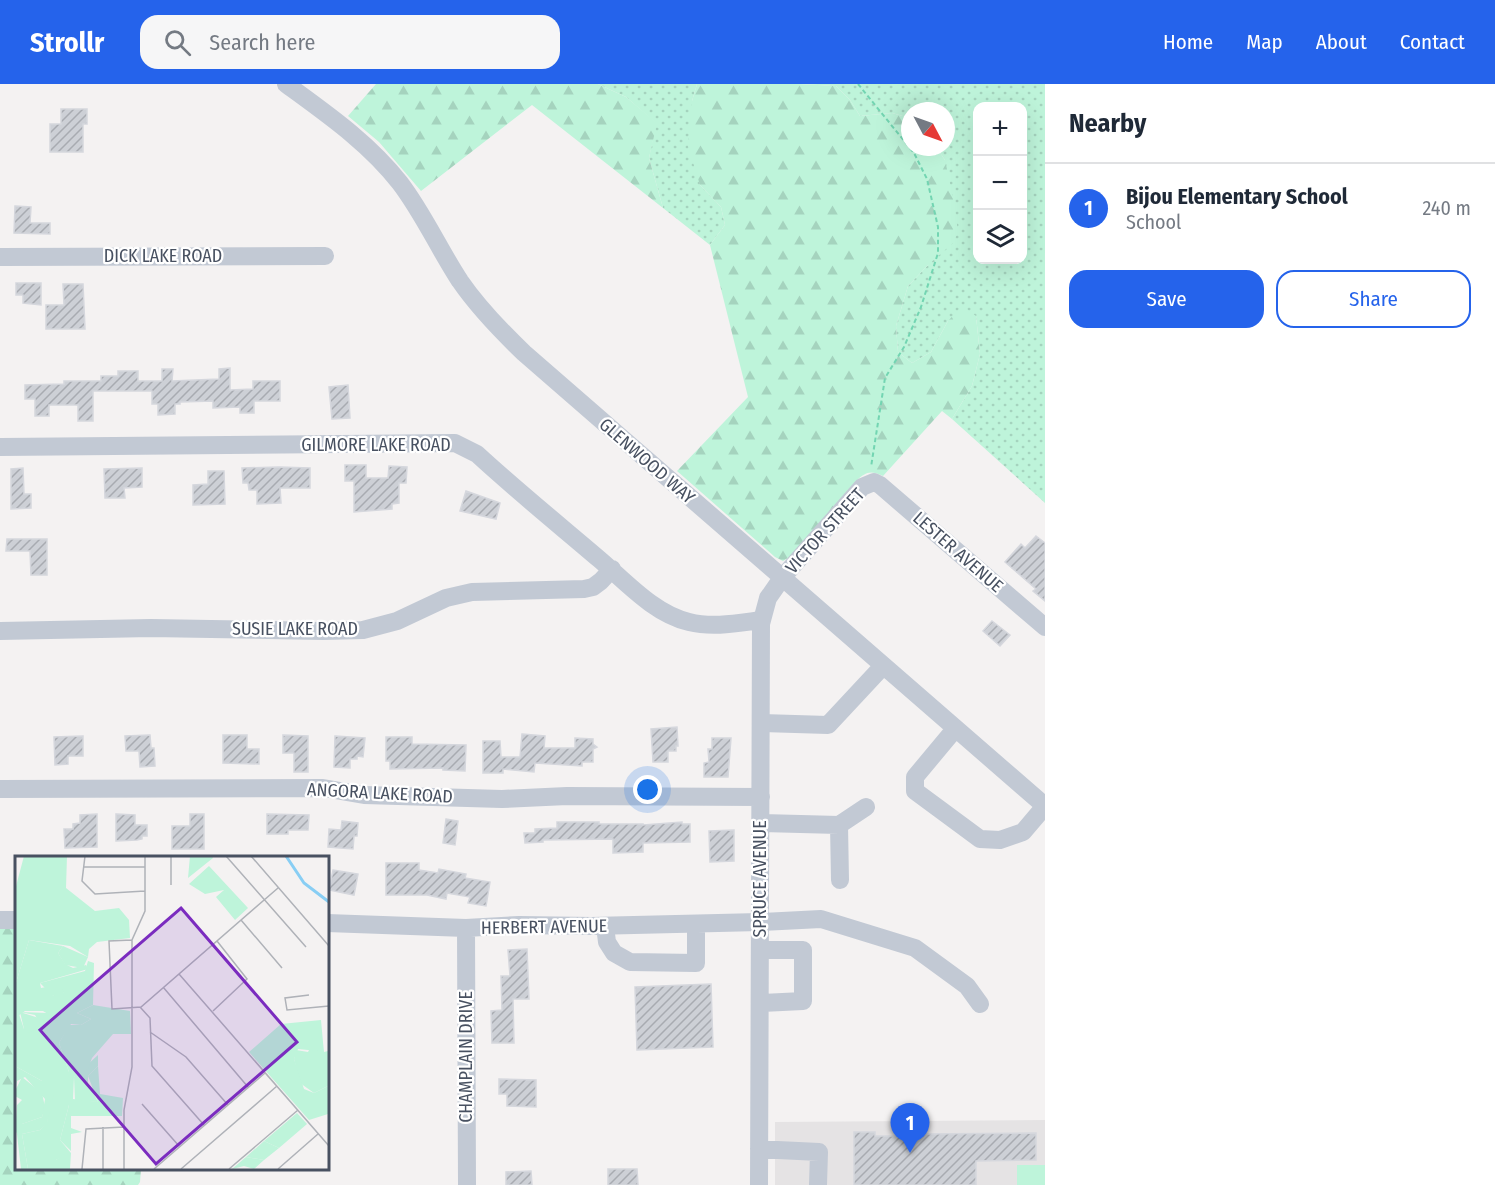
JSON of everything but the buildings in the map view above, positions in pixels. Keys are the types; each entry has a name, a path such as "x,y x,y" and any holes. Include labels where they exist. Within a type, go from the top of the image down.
{"street":[{"name":"GLENWOOD WAY","path":"288,84 315,103 386,166 402,185 460,281 499,329 1045,806"},
{"name":"DICK LAKE ROAD","path":"0,257 325,256"},
{"name":"GILMORE LAKE ROAD","path":"0,447 455,443 477,454 612,570 675,618 690,623 725,625 762,620"},
{"name":"VICTOR STREET","path":"782,578 856,494 869,483"},
{"name":"LESTER AVENUE","path":"869,483 880,485 1045,627"},
{"name":"SUSIE LAKE ROAD","path":"0,631 151,628 363,630 397,621 446,598 472,592 577,589 593,586 612,570"},
{"name":"SPRUCE AVENUE","path":"759,1185 762,620 768,598 782,578"},
{"path":"761,723 828,725 883,666"},
{"path":"955,729 915,777 915,791 980,839 1000,840 1023,832 1045,806"},
{"name":"ANGORA LAKE ROAD","path":"0,789 323,788 364,795 502,799 567,796 761,797"},
{"path":"761,823 839,825 866,807"},
{"path":"839,825 840,880"},
{"name":"HERBERT AVENUE","path":"328,923 466,928 696,924 820,919 915,948 967,986 980,1004"},
{"path":"605,926 607,942 614,953 630,962 696,963 696,924"},
{"name":"CHAMPLAIN DRIVE","path":"466,928 467,1185"},
{"path":"760,950 802,950 803,1001 760,1003"},
{"path":"759,1149 819,1152 818,1185"}],"path":[{"path":"858,84 914,153 927,179 938,227 938,253 921,307 904,347 885,378 869,483"}],"shaded area":[{"path":"1045,1120 1045,1185 775,1185 775,1122"}],"green space":[{"path":"376,84 598,84 626,97 657,123 649,158 663,208 532,105 421,191 379,142 348,116"},
{"path":"598,84 697,84 692,101 700,185 721,207 725,225 710,245 663,208 649,158 656,123 626,97"},
{"path":"697,84 836,86 850,100 860,116 892,113 901,116 901,156 942,156 954,202 958,232 953,243 908,286 896,326 898,352 912,363 931,352 948,321 962,306 976,316 980,354 972,386 952,419 942,411 883,476 871,473 859,478 791,556 783,561 775,557 677,471 748,397 710,245 725,225 721,207 700,185 688,146 692,101"},
{"path":"799,84 1045,84 1045,503 952,419 972,386 980,354 976,316 948,321 931,352 912,363 898,352 896,326 908,286 928,265 945,160 942,156 955,156 955,102 901,102 901,116 892,113 860,116 850,100 836,86"},
{"path":"0,929 15,929 15,1170 141,1170 138,1185 0,1185"},
{"path":"1017,1165 1045,1165 1045,1185 1017,1185"}],"place":[{"name":"Bijou Elementary School","path":"910,1153"}]}
